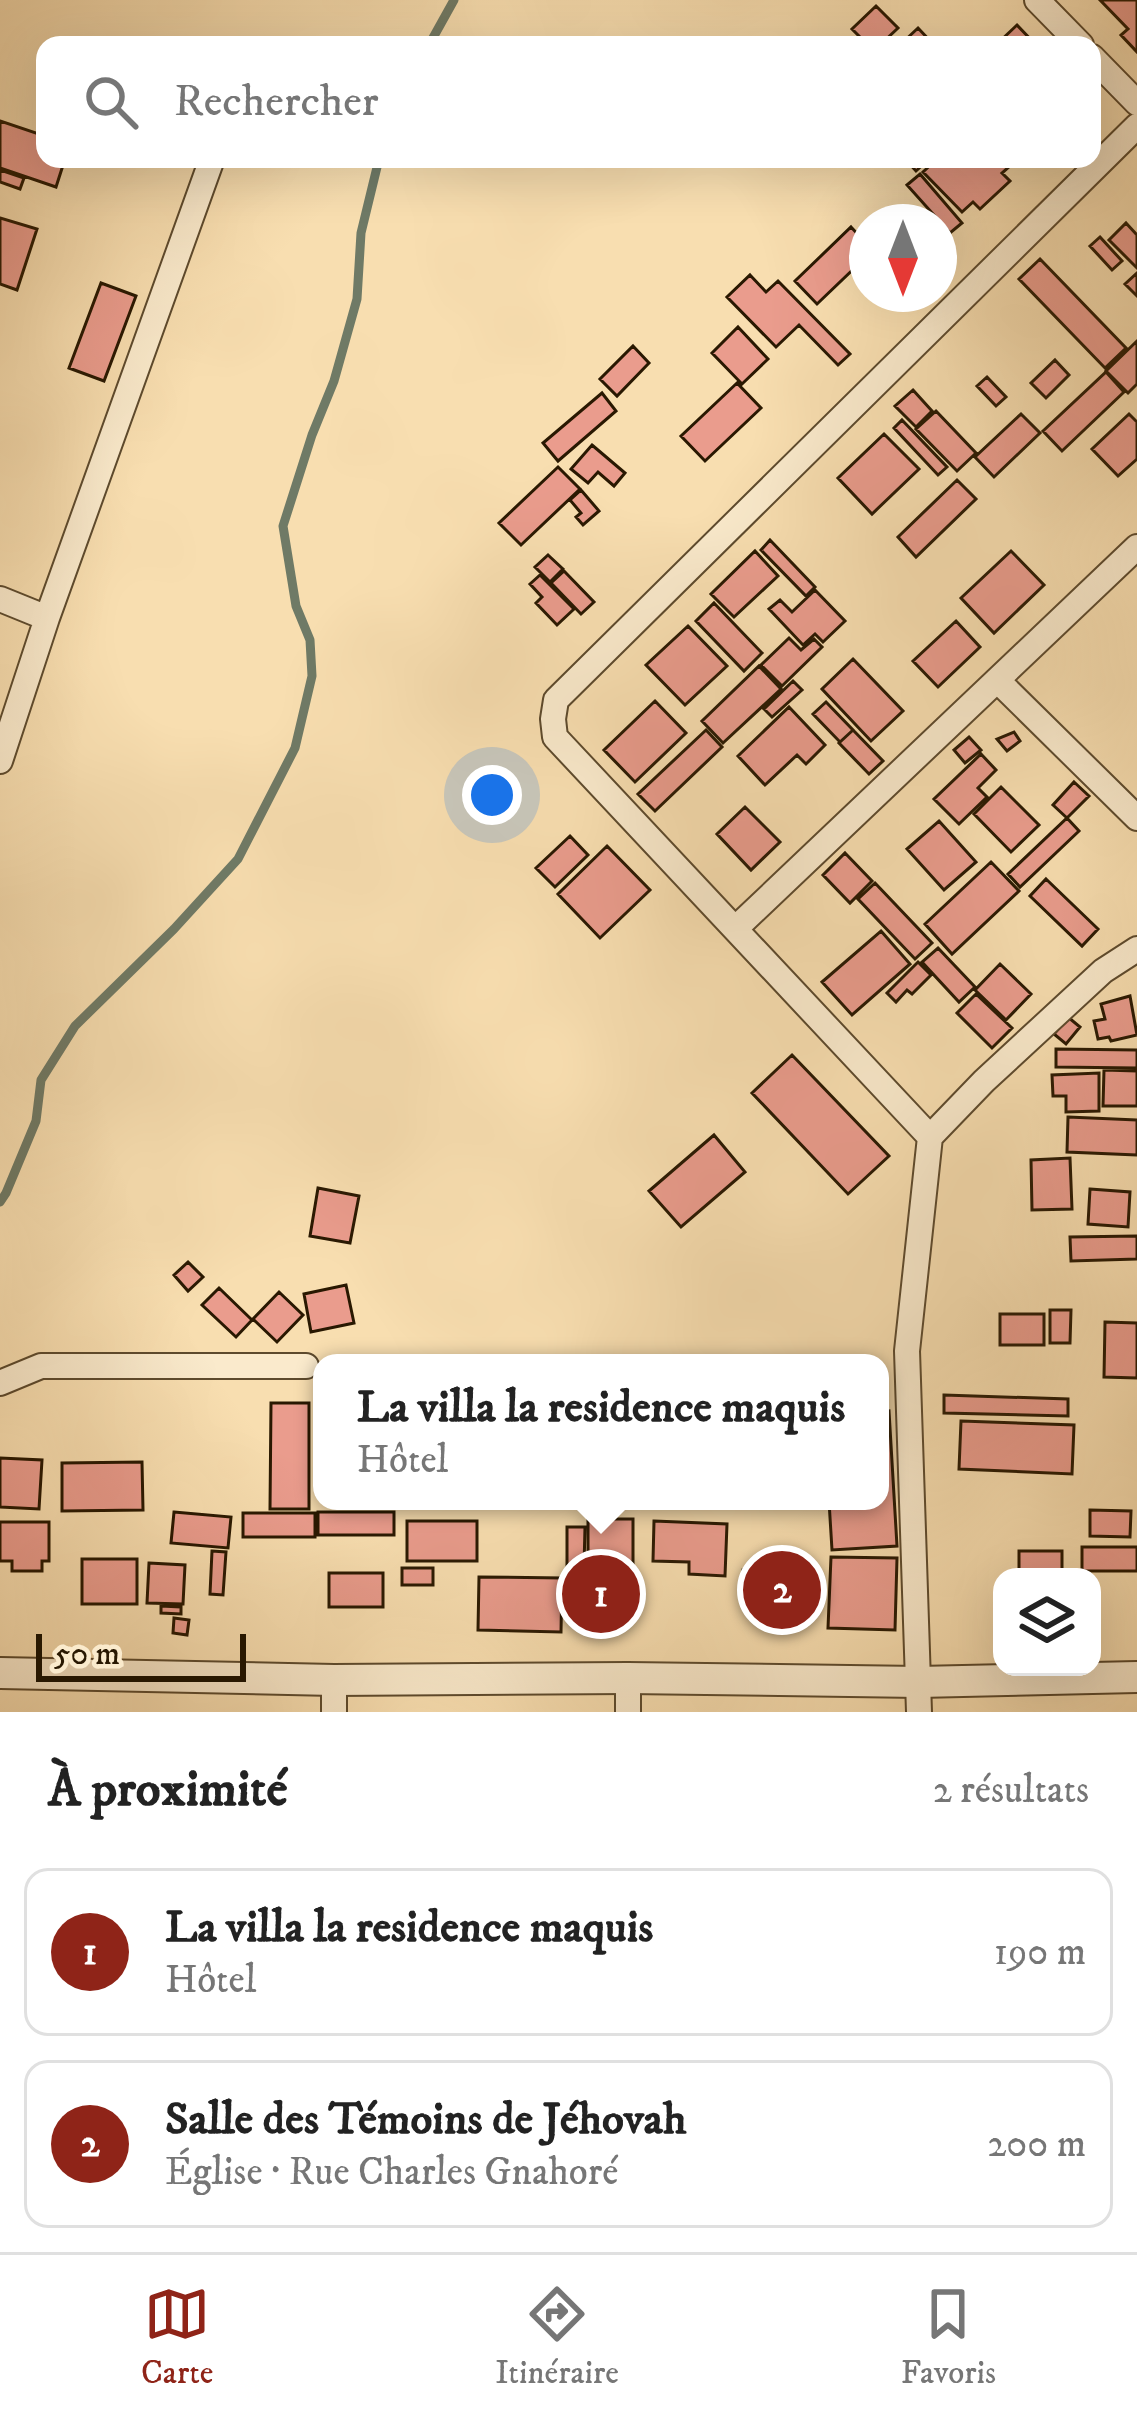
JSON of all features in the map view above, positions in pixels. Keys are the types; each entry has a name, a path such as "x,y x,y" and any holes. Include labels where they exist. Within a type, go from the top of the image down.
{"street":[{"path":"1037,0 1072,36"},
{"path":"1101,66 1137,104"},
{"path":"1101,162 1137,126"},
{"path":"0,760 209,168"},
{"path":"930,1137 555,737 556,700 1094,168"},
{"path":"735,929 1137,547"},
{"path":"0,599 47,618"},
{"path":"997,680 1137,818"},
{"path":"919,1697 907,1351 930,1137 1103,971 1137,949"},
{"path":"0,1383 41,1366 306,1366"},
{"path":"0,1673 628,1678 919,1697 1137,1677"},
{"path":"628,1678 628,1712"},
{"path":"334,1679 334,1712"}],"building":[{"path":"1100,0 1137,0 1137,52 1121,35 1128,29"},
{"path":"876,6 898,28 890,36 859,36 852,29"},
{"path":"1017,25 1027,36 1005,36"},
{"path":"0,121 36,133 36,168 62,168 56,187 0,168"},
{"path":"927,168 1008,168 1002,173 1010,181 980,209 973,202 962,212 923,172"},
{"path":"0,170 24,178 20,189 0,182"},
{"path":"920,174 946,204 924,204 907,185"},
{"path":"0,218 37,229 17,290 0,284"},
{"path":"1126,223 1137,235 1137,268 1109,240"},
{"path":"849,229 849,273 817,304 795,281"},
{"path":"1100,237 1122,261 1112,270 1090,246"},
{"path":"1040,259 1126,348 1105,368 1019,279"},
{"path":"1137,273 1137,296 1125,284"},
{"path":"750,275 766,292 778,281 850,354 838,365 799,325 776,347 727,297"},
{"path":"101,283 136,296 104,381 69,368"},
{"path":"738,327 768,359 742,384 712,353"},
{"path":"1137,341 1137,384 1128,393 1106,371"},
{"path":"633,346 649,363 617,396 600,379"},
{"path":"1055,360 1069,375 1046,398 1031,383"},
{"path":"1106,372 1124,392 1062,451 1043,431"},
{"path":"987,377 1006,397 996,406 977,386"},
{"path":"737,383 761,408 705,461 681,436"},
{"path":"913,390 932,411 916,427 895,406"},
{"path":"602,393 616,411 558,461 543,443"},
{"path":"936,411 976,453 957,471 916,429"},
{"path":"1021,414 1040,433 994,477 975,457"},
{"path":"1129,414 1137,422 1137,459 1118,476 1092,449"},
{"path":"902,420 947,467 938,475 894,428"},
{"path":"884,434 919,469 872,514 838,478"},
{"path":"592,445 625,473 614,486 598,472 588,483 571,469"},
{"path":"558,467 580,489 521,545 499,523"},
{"path":"957,480 976,499 916,557 898,537"},
{"path":"581,490 599,511 583,525 576,517 581,513 570,500"},
{"path":"770,540 815,587 806,596 761,550"},
{"path":"755,551 778,576 734,617 711,594"},
{"path":"1011,551 1044,585 994,633 961,598"},
{"path":"548,555 563,569 550,582 535,567"},
{"path":"564,571 594,602 581,614 551,583"},
{"path":"540,575 574,609 557,625 536,603 542,597 530,584"},
{"path":"815,590 845,621 823,642 815,634 803,645 769,609 780,600 792,612"},
{"path":"714,603 762,653 744,671 696,621"},
{"path":"956,621 980,647 938,687 913,661"},
{"path":"688,626 727,666 685,705 646,665"},
{"path":"789,638 801,650 814,639 822,647 782,686 761,665"},
{"path":"853,659 903,711 871,741 822,689"},
{"path":"759,666 781,689 723,743 702,721"},
{"path":"793,681 802,690 772,717 764,709"},
{"path":"655,701 686,733 635,782 604,750"},
{"path":"826,702 853,730 840,742 813,714"},
{"path":"789,707 825,745 806,764 797,755 765,785 738,756"},
{"path":"706,730 722,747 655,811 638,794"},
{"path":"853,730 883,761 869,774 839,743"},
{"path":"1014,732 1020,741 1007,751 997,739"},
{"path":"969,737 981,750 965,763 954,750"},
{"path":"981,754 996,770 978,788 987,797 959,824 934,799"},
{"path":"1074,782 1089,796 1067,818 1053,805"},
{"path":"1001,787 1039,825 1011,852 974,814"},
{"path":"745,807 780,842 751,870 717,834"},
{"path":"1067,818 1079,831 1020,887 1008,874"},
{"path":"939,821 976,862 944,890 907,849"},
{"path":"570,836 588,855 555,887 536,868"},
{"path":"607,846 650,890 600,938 558,894"},
{"path":"845,853 872,881 850,903 823,875"},
{"path":"991,862 1019,891 952,954 925,924"},
{"path":"1046,879 1098,929 1082,946 1030,896"},
{"path":"875,883 932,943 915,959 858,899"},
{"path":"881,931 910,964 852,1015 822,982"},
{"path":"938,948 975,987 959,1002 922,962"},
{"path":"918,962 931,975 896,1002 887,993"},
{"path":"1000,964 1031,994 1006,1020 975,990"},
{"path":"976,994 1012,1028 992,1048 957,1013"},
{"path":"1130,996 1137,1035 1098,1039 1094,1021 1105,1019 1101,1004"},
{"path":"1068,1017 1080,1027 1066,1044 1054,1034"},
{"path":"1056,1049 1137,1050 1137,1068 1056,1067"},
{"path":"792,1055 889,1156 848,1194 752,1093"},
{"path":"1104,1070 1137,1071 1137,1106 1103,1106"},
{"path":"1099,1073 1099,1111 1066,1112 1066,1096 1053,1096 1052,1075"},
{"path":"1068,1117 1137,1120 1137,1155 1067,1152"},
{"path":"714,1135 745,1172 681,1227 649,1191"},
{"path":"1070,1158 1072,1209 1032,1210 1031,1160"},
{"path":"318,1188 359,1196 350,1243 310,1236"},
{"path":"1090,1189 1130,1192 1128,1227 1088,1224"},
{"path":"1137,1236 1137,1259 1071,1261 1070,1237"},
{"path":"188,1262 203,1277 188,1291 174,1275"},
{"path":"346,1285 354,1323 311,1332 304,1294"},
{"path":"219,1288 252,1320 236,1337 202,1305"},
{"path":"279,1292 303,1315 277,1342 253,1319"},
{"path":"1050,1310 1071,1310 1070,1343 1050,1343"},
{"path":"1000,1314 1044,1314 1044,1345 1000,1345"},
{"path":"1105,1322 1137,1323 1137,1378 1104,1377"},
{"path":"944,1395 1068,1399 1068,1416 944,1413"},
{"path":"271,1403 309,1403 309,1509 270,1509"},
{"path":"889,1411 897,1546 832,1550 830,1510 889,1510"},
{"path":"961,1421 1074,1425 1072,1474 959,1469"},
{"path":"0,1458 42,1460 39,1509 0,1507"},
{"path":"142,1462 143,1510 62,1511 62,1463"},
{"path":"1090,1510 1131,1511 1130,1537 1090,1536"},
{"path":"174,1512 231,1517 228,1548 171,1543"},
{"path":"318,1512 394,1512 394,1535 318,1535"},
{"path":"243,1513 315,1513 315,1537 243,1537"},
{"path":"588,1519 633,1519 633,1598 588,1598"},
{"path":"407,1521 477,1521 477,1561 407,1561"},
{"path":"654,1521 727,1524 725,1576 689,1574 689,1562 653,1561"},
{"path":"0,1522 49,1522 49,1561 42,1561 42,1571 12,1571 12,1561 0,1561"},
{"path":"567,1527 585,1527 584,1567 567,1567"},
{"path":"1082,1547 1137,1547 1137,1571 1082,1568"},
{"path":"212,1551 226,1552 223,1595 210,1594"},
{"path":"1019,1551 1062,1551 1062,1568 1019,1568"},
{"path":"831,1557 897,1558 895,1630 828,1628"},
{"path":"82,1559 137,1559 137,1604 82,1604"},
{"path":"149,1563 185,1565 183,1604 147,1603"},
{"path":"402,1568 433,1568 433,1585 402,1585"},
{"path":"743,1570 809,1570 808,1608 743,1607"},
{"path":"329,1573 383,1573 383,1607 329,1607"},
{"path":"479,1577 562,1578 561,1632 478,1630"},
{"path":"161,1606 181,1607 181,1614 161,1613"},
{"path":"174,1618 189,1620 187,1635 173,1633"}],"waterway":[{"path":"434,36 454,0"},
{"path":"0,1202 36,1121 41,1080 75,1026 238,859 295,748 312,676 310,640 296,606 283,526 357,299 361,233 377,168"}],"place":[{"name":"Salle des Témoins de Jéhovah","path":"782,1590"},
{"name":"La villa la residence maquis","path":"601,1594"}]}
